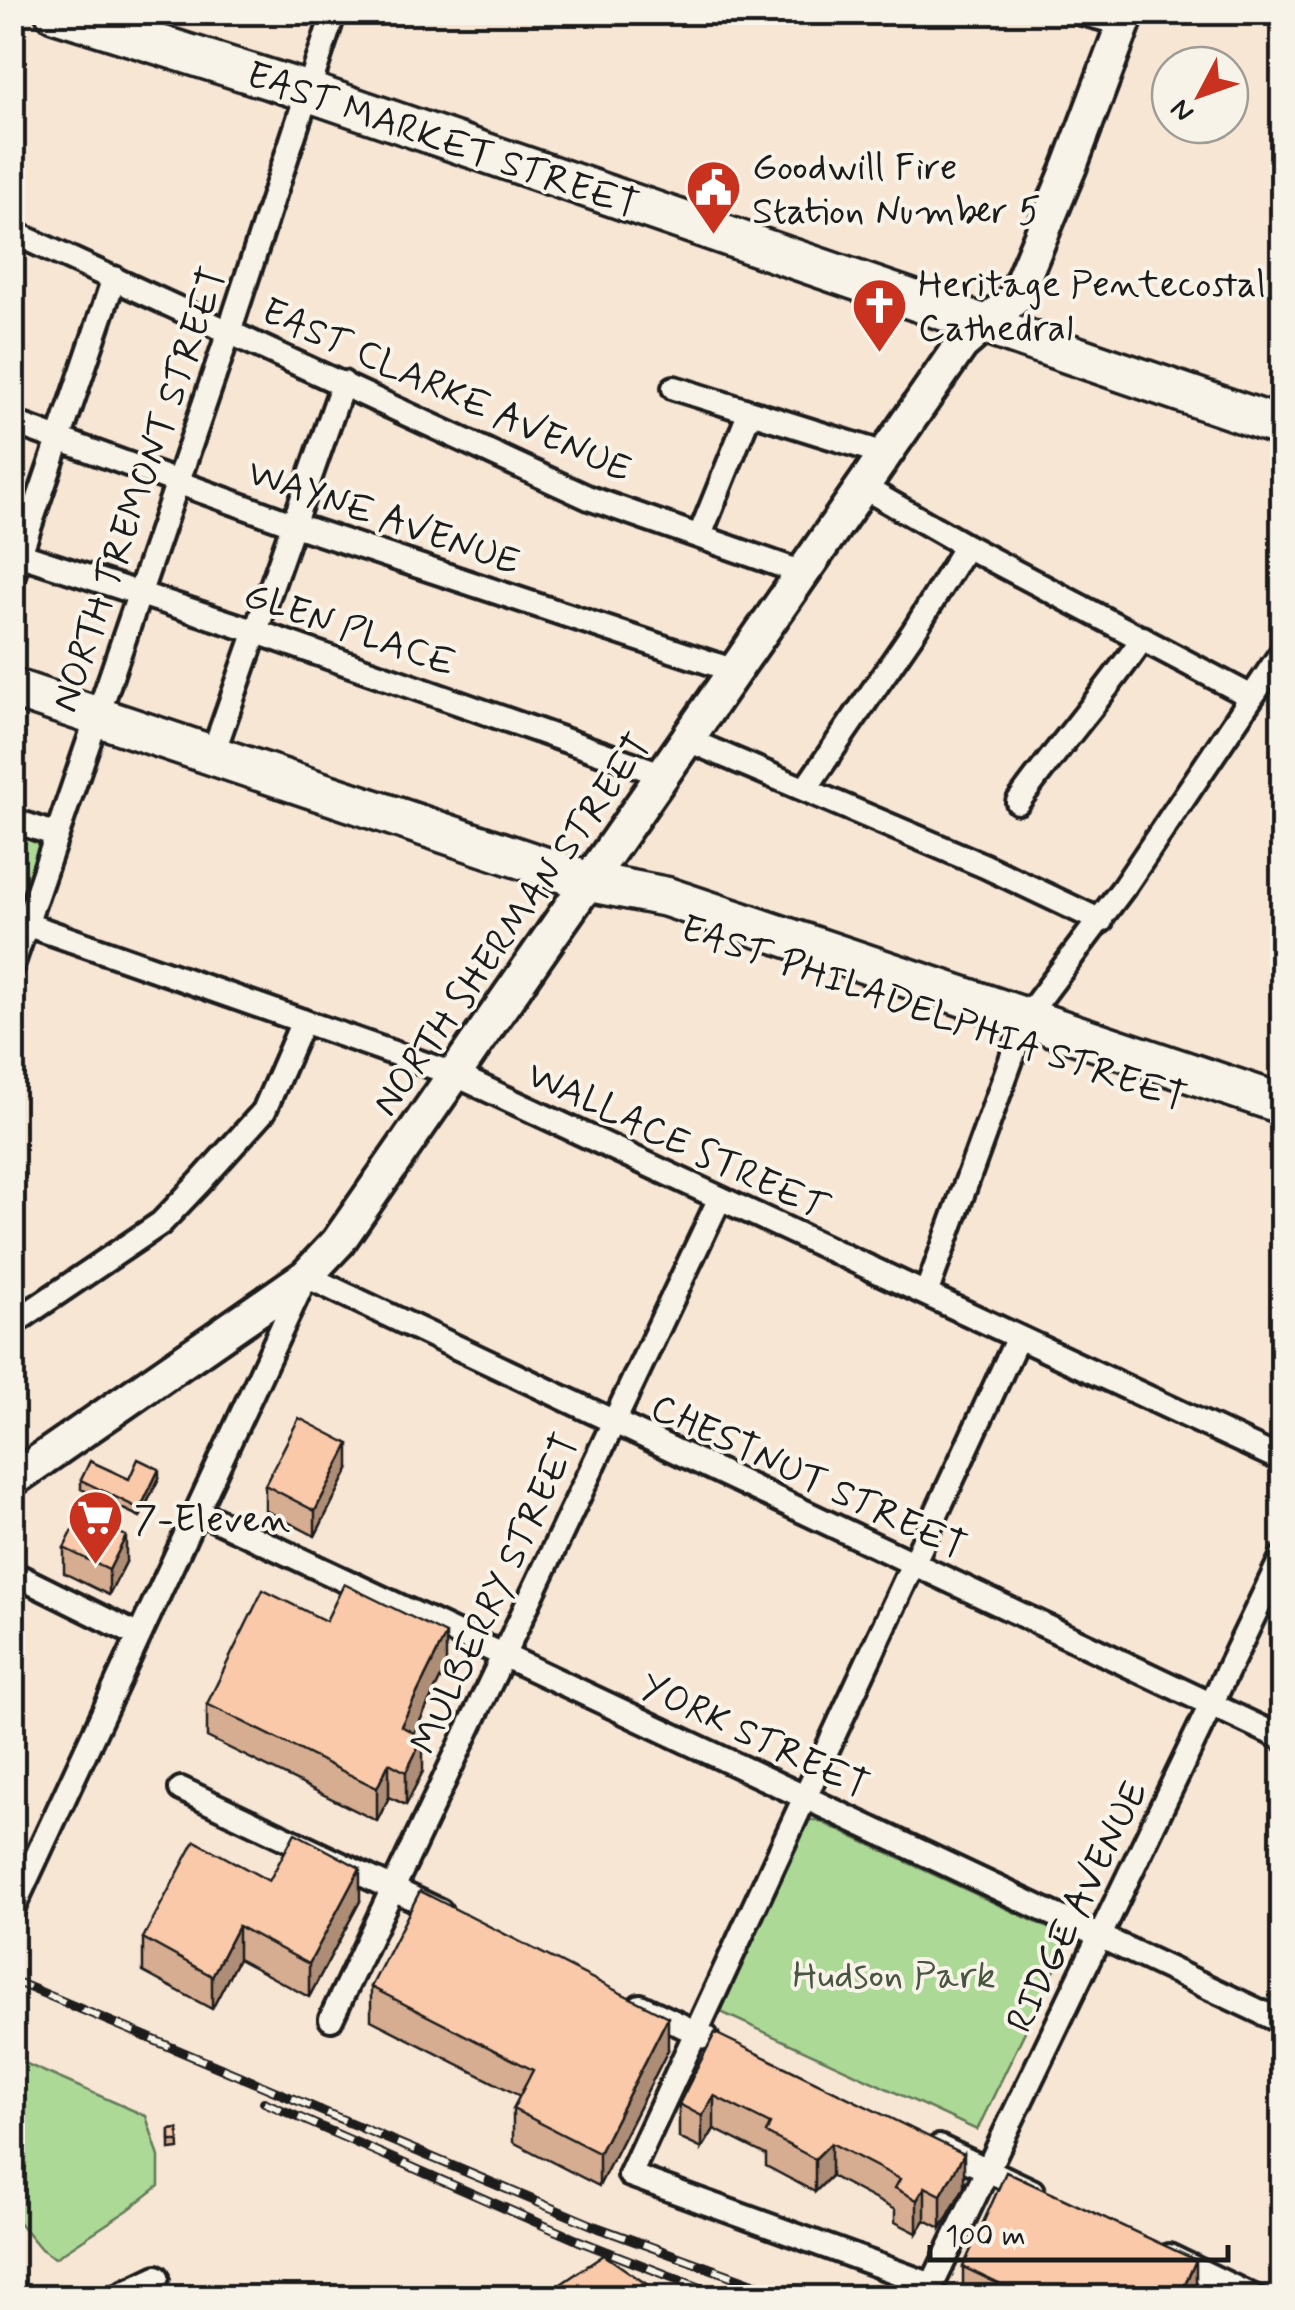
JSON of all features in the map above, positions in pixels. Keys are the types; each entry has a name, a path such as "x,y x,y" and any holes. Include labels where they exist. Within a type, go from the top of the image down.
{"main road":[{"name":"EAST MARKET STREET","path":"55,12 306,91 1282,427"},
{"name":"NORTH SHERMAN STREET","path":"12,1480 306,1276 338,1242 961,344 1015,298 1126,18"},
{"name":"EAST PHILADELPHIA STREET","path":"12,688 590,882 658,918 1282,1104"},
{"name":"EAST PHILADELPHIA STREET","path":"1022,1028 1282,1130"}],"street":[{"name":"NORTH TREMONT STREET","path":"12,966 334,12"},
{"path":"1078,12 1126,18"},
{"name":"EAST CLARKE AVENUE","path":"12,232 230,329 589,498 803,573"},
{"path":"12,578 17,553 62,439 114,278"},
{"path":"212,756 343,382"},
{"path":"674,388 885,454"},
{"path":"700,535 750,414"},
{"name":"WAYNE AVENUE","path":"12,422 296,525 735,671"},
{"path":"863,487 1250,696"},
{"path":"806,788 914,631 966,546"},
{"name":"GLEN PLACE","path":"17,553 254,631 664,775"},
{"path":"1018,802 1055,750 1105,694 1143,638"},
{"path":"926,1294 1022,1028 1282,652"},
{"path":"688,740 986,866 1100,920"},
{"path":"12,820 57,835"},
{"name":"WALLACE STREET","path":"26,924 456,1075 1282,1460"},
{"path":"12,1324 161,1223 264,1112 304,1022"},
{"name":"MULBERRY STREET","path":"331,2019 720,1198"},
{"path":"12,1910 306,1276"},
{"name":"CHESTNUT STREET","path":"306,1276 1282,1738"},
{"path":"696,2032 1018,1337"},
{"name":"YORK STREET","path":"197,1511 1282,2022"},
{"name":"RIDGE AVENUE","path":"696,2032 630,2175 932,2285 1282,1557"},
{"path":"12,1573 139,1636"},
{"path":"181,1790 464,1923"},
{"path":"624,1999 730,2048"},
{"path":"919,2138 1059,2204"},
{"path":"1149,2247 1256,2298"},
{"path":"113,2298 157,2277"}],"green space":[{"path":"13,831 40,840 13,926"},
{"name":"Hudson Park","path":"806,1820 817,1820 1069,1941 977,2130 721,2012"},
{"path":"13,2058 146,2116 159,2157 159,2186 55,2258 41,2249 13,2215"}],"building":[{"path":"299,1418 349,1444 315,1511 265,1485"},
{"path":"138,1459 159,1469 140,1509 81,1480 90,1461 129,1479"},
{"path":"81,1514 126,1536 109,1570 64,1548"},
{"path":"344,1584 446,1634 401,1726 423,1738 406,1772 389,1763 377,1788 207,1704 263,1590 326,1621"},
{"path":"295,1833 360,1868 309,1964 238,1926 212,1976 143,1938 195,1841 269,1881"},
{"path":"420,1891 668,2017 599,2153 513,2109 533,2070 371,1987"},
{"path":"715,2033 964,2154 941,2195 925,2187 917,2200 895,2188 900,2179 831,2143 815,2159 766,2133 770,2124 714,2096 702,2116 679,2104"},
{"path":"178,2129 179,2141 170,2141 170,2130"},
{"path":"1006,2172 1196,2260 1179,2298 1028,2298 963,2267"},
{"path":"604,2255 667,2298 540,2298"},
{"path":"157,2290 160,2298 142,2298"}],"railway":[{"path":"12,1980 599,2228 792,2298"},
{"path":"264,2102 577,2240 726,2298"}],"place":[{"name":"Goodwill Fire Station Number 5","path":"713,237"},
{"name":"Heritage Pentecostal Cathedral","path":"879,354"},
{"name":"7-Eleven","path":"95,1567"}]}
